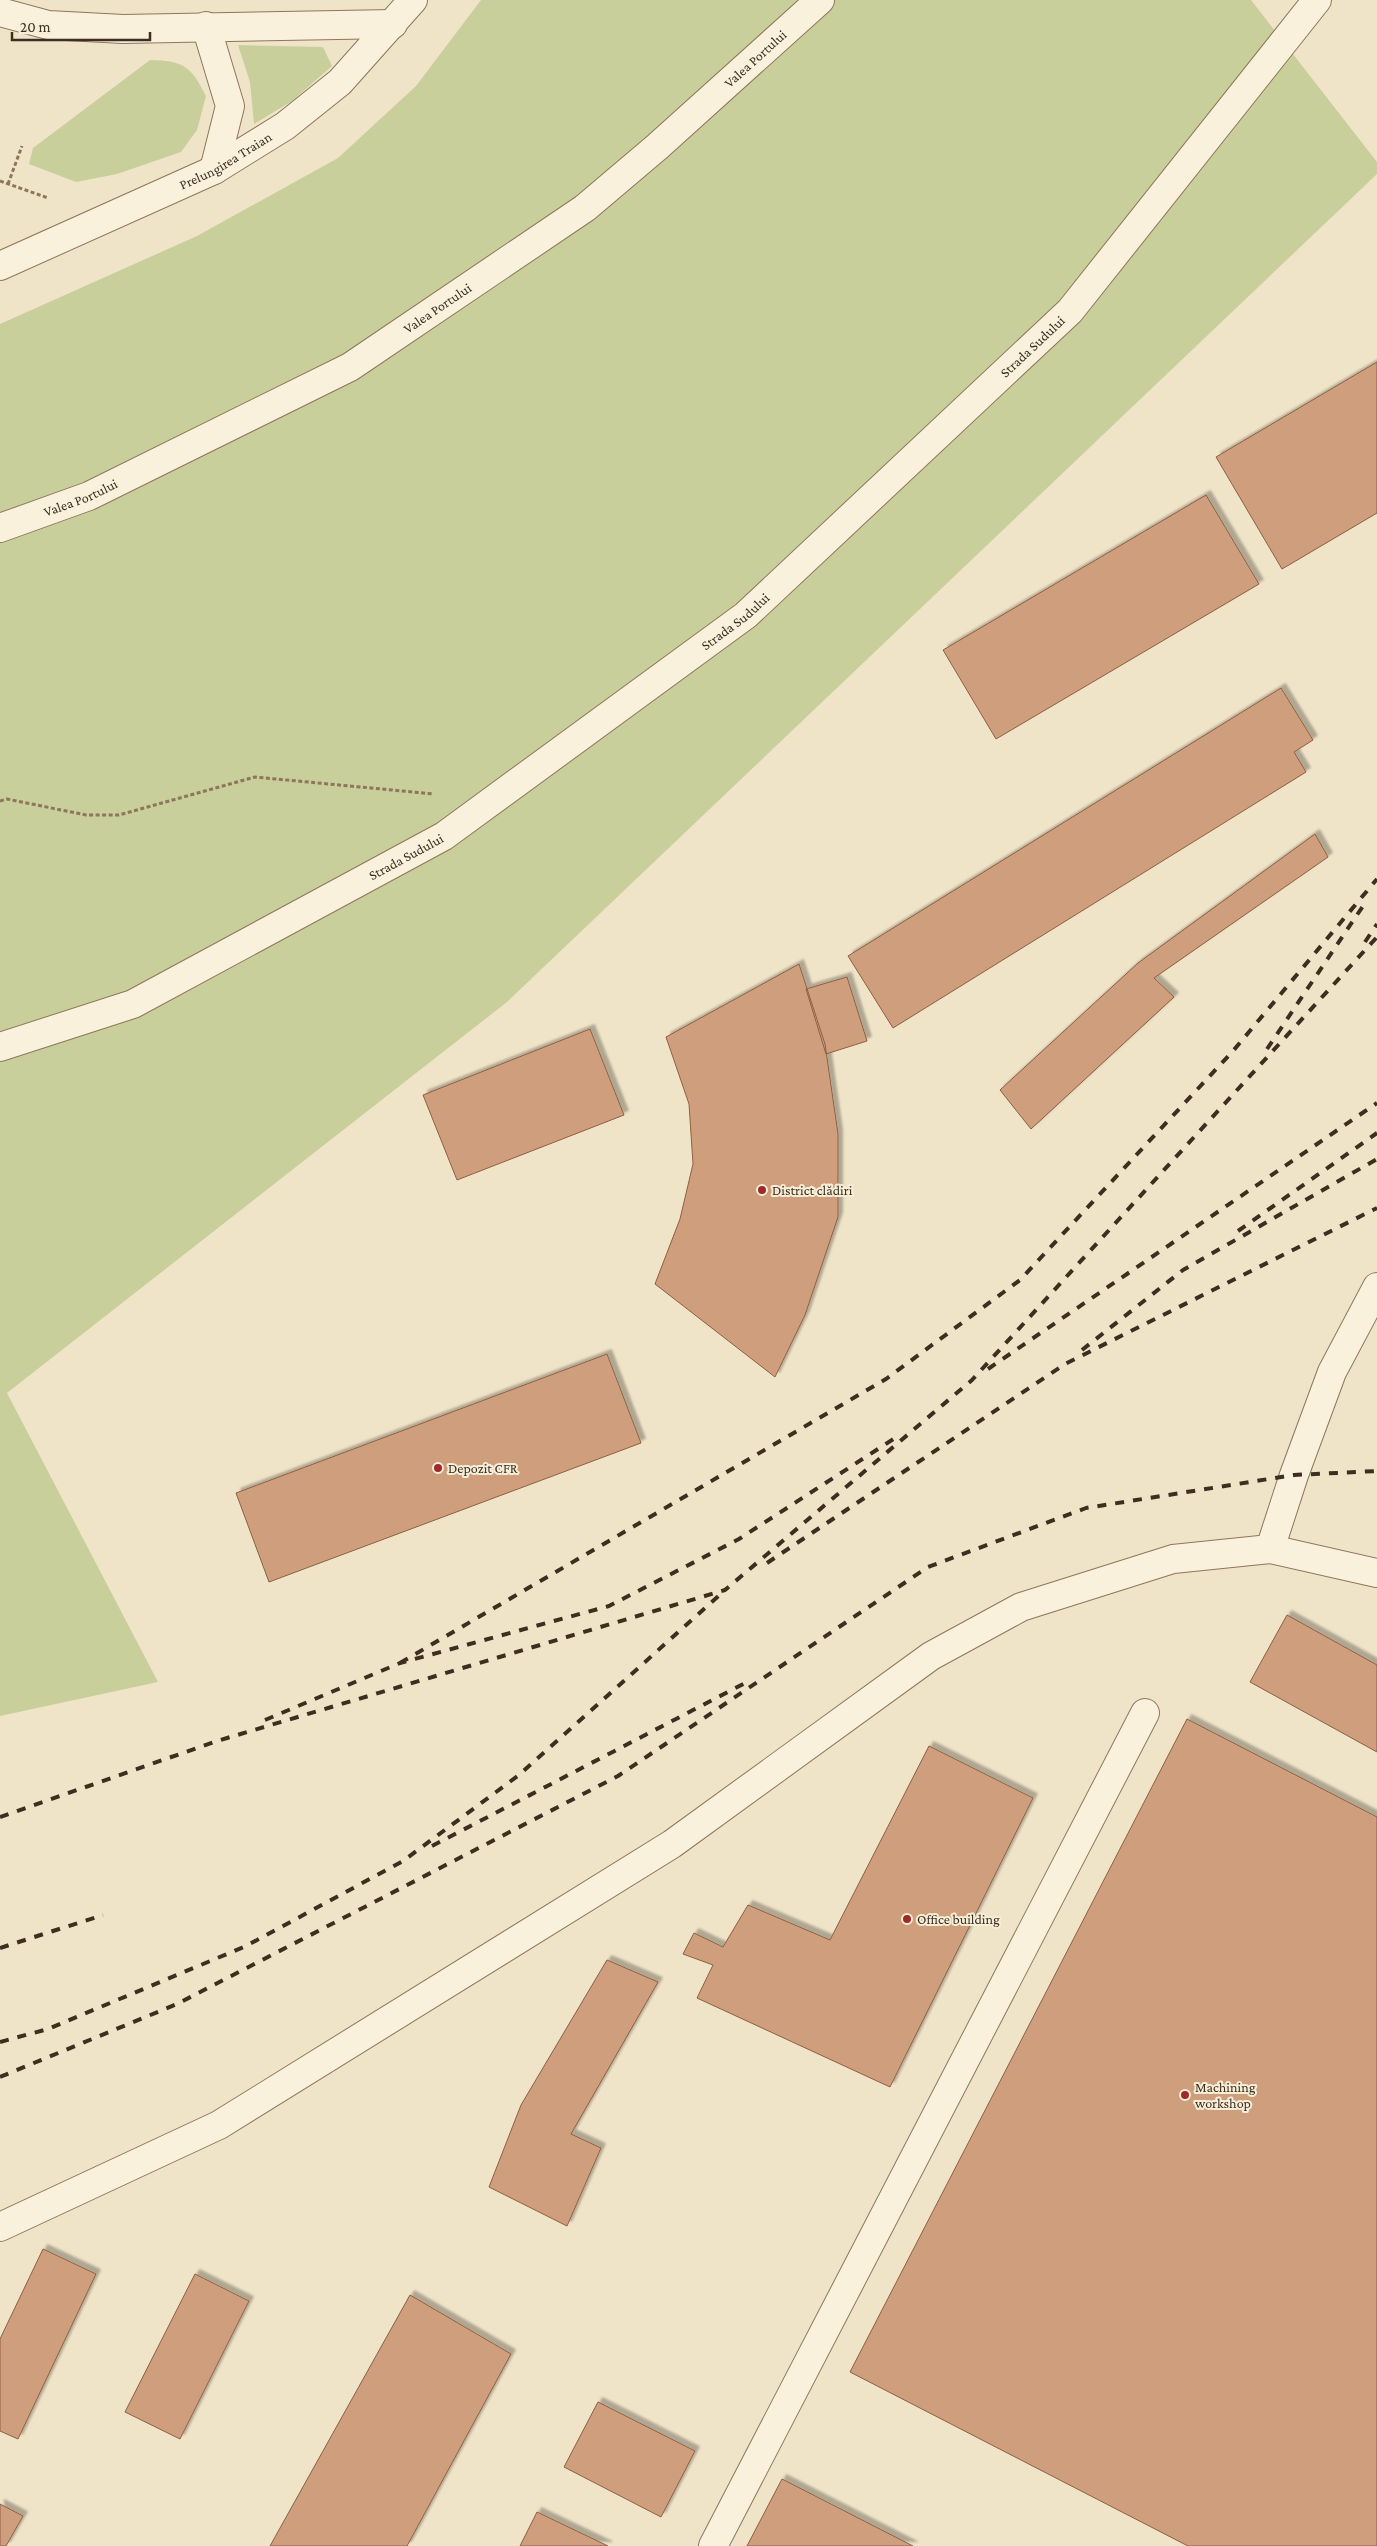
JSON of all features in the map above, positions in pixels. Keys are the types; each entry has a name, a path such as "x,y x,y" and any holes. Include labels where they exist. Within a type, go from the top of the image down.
{"street":[{"name":"Prelungirea Traian","path":"0,266 214,170 285,126 340,82 413,0"},
{"name":"Valea Portului","path":"0,528 88,496 350,367 585,208 657,147 820,0"},
{"name":"Strada Sudului","path":"0,1048 133,1004 444,836 746,615 1070,311 1317,0"},
{"path":"0,12 48,25 123,29 393,24"},
{"path":"206,26 230,106 214,170"},
{"path":"1270,1549 1294,1475 1332,1372 1377,1287"},
{"path":"0,2227 219,2125 672,1844 931,1656 1020,1607 1173,1559 1270,1549 1377,1573"},
{"path":"713,2546 1145,1713"}],"path":[{"path":"8,184 22,146"},
{"path":"0,181 48,198"},
{"path":"0,801 7,799 86,815 118,815 255,777 449,796 487,805"}],"green space":[{"path":"481,0 1251,0 1377,162 1377,174 507,1002 7,1393 158,1682 0,1716 0,324 197,236 338,158 416,86"},
{"path":"238,45 323,47 332,66 292,101 254,124 250,82"},
{"path":"150,60 171,62 185,67 196,78 206,96 197,130 181,152 117,174 76,182 29,164 33,148"}],"building":[{"path":"1377,362 1377,513 1282,569 1216,457"},
{"path":"1206,495 1259,584 996,739 943,650"},
{"path":"1281,688 1313,740 1294,752 1306,772 893,1028 848,956"},
{"path":"1315,834 1328,857 1154,978 1174,997 1031,1129 1000,1090 1138,963"},
{"name":"District clădiri","path":"799,964 825,1044 838,1134 838,1217 805,1315 775,1377 655,1284 680,1219 693,1164 689,1104 666,1037"},
{"path":"847,977 867,1041 826,1054 806,989"},
{"path":"590,1029 624,1115 457,1180 423,1095"},
{"name":"Depozit CFR","path":"607,1354 641,1443 269,1582 236,1493"},
{"path":"1287,1615 1377,1665 1377,1752 1250,1682"},
{"name":"Machining workshop","path":"1187,1719 1377,1817 1377,2546 1188,2546 850,2372"},
{"name":"Office building","path":"929,1746 1033,1798 890,2087 697,1998 713,1965 683,1954 694,1933 723,1947 748,1905 830,1940"},
{"path":"607,1960 658,1982 571,2134 601,2148 567,2226 489,2187 521,2105"},
{"path":"43,2249 96,2274 18,2439 0,2431 0,2339"},
{"path":"195,2274 249,2301 180,2439 125,2412"},
{"path":"410,2295 511,2354 407,2546 270,2546"},
{"path":"598,2402 695,2451 661,2517 564,2467"},
{"path":"782,2479 913,2546 747,2546"},
{"path":"0,2504 23,2516 6,2546 0,2546"},
{"path":"537,2512 608,2546 520,2546"}],"railway":[{"path":"400,1663 886,1379 1020,1280 1233,1051 1377,879"},
{"path":"1267,1049 1365,903"},
{"path":"1365,942 1377,924"},
{"path":"0,1817 217,1741 725,1590 972,1380 1377,937"},
{"path":"988,1369 1377,1103"},
{"path":"1238,1231 1377,1133"},
{"path":"1082,1350 1183,1270 1377,1159"},
{"path":"767,1563 1065,1364 1377,1208"},
{"path":"265,1720 400,1663 609,1606 739,1539 895,1438"},
{"path":"0,2077 177,2004 618,1776 928,1567 1086,1508 1294,1475 1377,1471"},
{"path":"0,2042 48,2029 246,1946 403,1861 519,1775 723,1592"},
{"path":"432,1846 747,1682"},
{"path":"0,1948 103,1915"}],"place":[{"name":"District clădiri","path":"762,1190"},
{"name":"Depozit CFR","path":"438,1468"},
{"name":"Office building","path":"907,1919"},
{"name":"Machining workshop","path":"1185,2095"}]}
